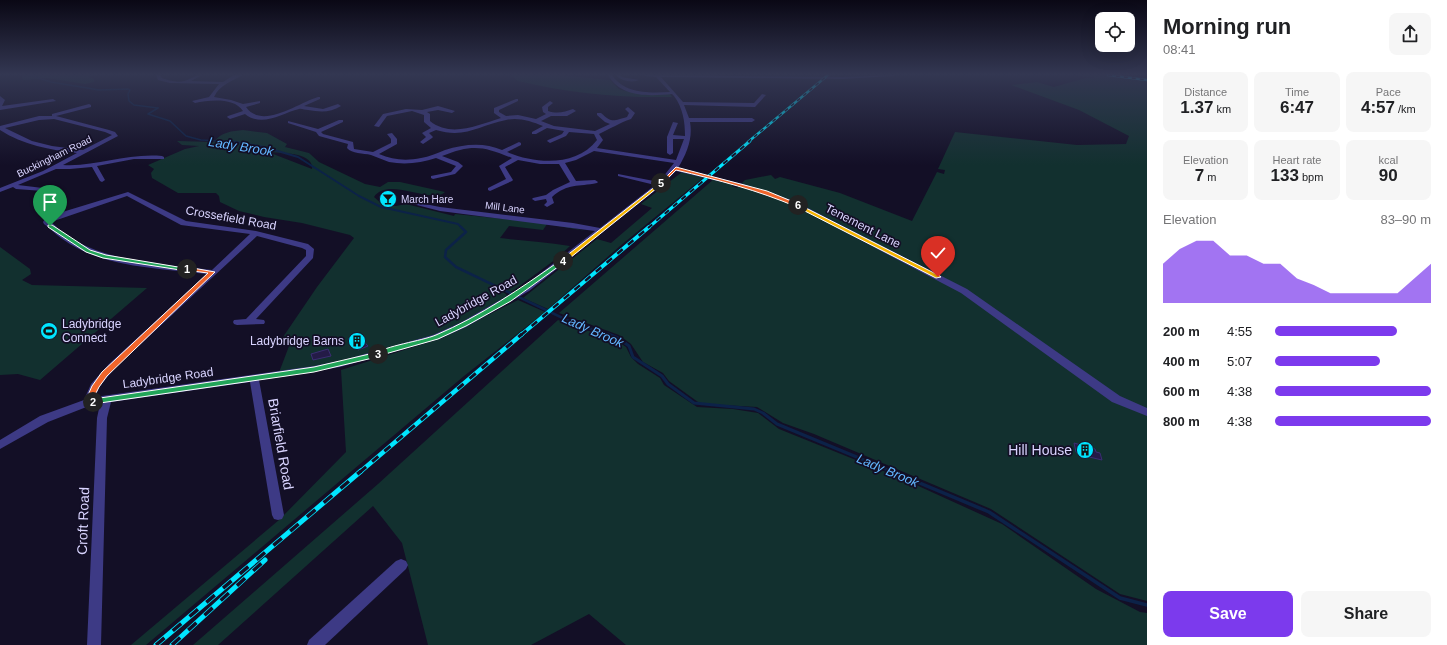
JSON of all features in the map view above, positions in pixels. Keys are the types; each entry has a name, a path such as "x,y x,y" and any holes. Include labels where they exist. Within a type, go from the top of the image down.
{"street":[{"path":"0,107 14,105"},
{"path":"246,105 242,106 246,112 250,115 261,117 287,112 303,105"},
{"path":"280,105 282,110 287,112"},
{"path":"505,105 496,109 497,113 505,118"},
{"path":"547,105 545,107 546,112 550,114"},
{"name":"Ladybridge Road","path":"0,445 44,419 88,402 340,364 436,337 463,325 526,289 660,184 677,166 688,138 688,120 682,105"},
{"path":"0,128 89,106"},
{"path":"299,107 323,111 338,106"},
{"path":"378,126 385,115 406,110 423,111 438,108 452,111"},
{"path":"599,114 607,121 614,122 629,118 632,113 628,109"},
{"path":"423,111 427,114 427,122 435,128 465,131 505,118 518,117 537,121 546,126 596,133 608,128 614,122"},
{"path":"537,121 550,114 567,114 573,111"},
{"path":"230,117 246,112"},
{"name":"Buckingham Road","path":"0,190 57,167 115,136 113,133 62,118 47,117"},
{"path":"688,120 752,120"},
{"path":"318,131 341,121"},
{"path":"290,122 318,131 321,135 351,143 350,148 352,150 374,154 389,160 404,162 424,160 454,149 469,146 491,147 504,151 518,158 540,162 561,162 574,159 593,149 600,140 596,133"},
{"path":"670,153 670,137 676,123"},
{"path":"534,133 546,126"},
{"path":"0,128 16,137 32,143 85,152"},
{"path":"428,141 430,137 425,133 435,128"},
{"path":"550,140 564,136 567,130"},
{"path":"465,131 469,146"},
{"path":"374,154 394,144 394,139 390,134"},
{"path":"670,137 688,138"},
{"path":"491,147 498,142"},
{"path":"504,151 519,144"},
{"name":"Tenement Lane","path":"593,149 677,166 792,202 964,291 1116,398 1147,412"},
{"path":"57,167 75,168 132,156 146,155 162,158"},
{"path":"433,177 443,178 459,169 459,164 437,156"},
{"path":"490,189 510,180 502,166 518,158"},
{"path":"561,162 574,183"},
{"path":"93,164 102,180"},
{"path":"620,175 660,184"},
{"path":"536,199 548,197 555,191 574,183 595,182"},
{"path":"13,186 49,190 42,195"},
{"name":"Crossefield Road","path":"212,272 105,257 88,251 78,245 47,222 52,218 128,194 184,223 256,232 305,246 310,249 310,256 248,322"},
{"path":"547,205 551,203 548,197"},
{"name":"Mill Lane","path":"407,201 440,210 572,225 601,230"},
{"path":"88,402 95,386 112,366 256,232"},
{"path":"237,322 261,322"},
{"name":"Briarfield Road","path":"254,378 278,515"},
{"name":"Croft Road","path":"94,645 102,418 106,400"},
{"path":"314,645 401,565"}],"green space":[{"path":"1066,105 1147,105 1147,601 1120,594 991,509 814,434 783,423 757,407 705,404 698,402 669,381 663,373 643,362 631,344 619,335 559,313 714,179 734,184 732,186 737,188 745,180 771,175 775,179 780,177 840,193 912,221 937,172 944,174 945,170 938,169 955,132 1077,145 1126,144 1129,136 1079,110"},
{"path":"243,130 267,133 287,144 285,147 309,153 319,162 365,184 380,187 388,182 400,182 445,192 439,195 430,195 389,189 380,191 374,197 383,205 396,206 406,204 454,216 455,214 556,224 586,231 547,224 543,230 509,226 500,238 570,246 556,259 514,290 508,293 500,290 506,294 508,300 436,337 371,356 278,375 291,341 281,340 317,287 354,238 350,235 302,223 264,217 239,211 220,202 219,196 216,193 178,193 152,178 151,173 154,169 148,165 185,149 199,146 182,145 177,141 214,142 223,134","holes":["268,152 288,153 302,156 308,159 311,163 312,169"]},
{"path":"682,172 704,177 620,246 548,309 523,298 597,239 611,243 652,208 641,204"},
{"name":"Ladybridge Connect","path":"0,247 30,269 31,274 22,280 32,285 147,288 40,380 18,374 0,375"},
{"path":"518,300 545,312 464,376 146,645 131,645 279,520 346,452 341,370 442,338"},
{"path":"558,320 617,341 626,347 631,357 638,364 660,378 664,385 697,407 733,409 758,413 779,429 903,479 1002,524 1096,589 1140,612 1147,613 1147,645 626,645 589,614 531,645 428,645 402,543 373,506 218,645 193,645 378,484"}],"building":[{"name":"Ladybridge Barns","path":"358,335 368,346 358,350 348,339"},
{"path":"328,349 331,356 313,360 311,354"},
{"name":"Hill House","path":"1074,443 1095,449 1096,452 1100,453 1102,460 1081,455 1080,457 1076,452"}],"waterway":[{"path":"135,105 158,108 148,114 170,121 186,136 201,140 236,142"},
{"name":"Lady Brook","path":"230,141 236,142"},
{"name":"Lady Brook","path":"236,142 264,147 298,157 359,196 381,207 458,224 466,232 446,250 445,257 456,267 571,322 610,335"},
{"name":"Lady Brook","path":"608,334 618,338 629,346 633,357 662,376 668,384 694,403 754,409 763,413 777,424 893,472"},
{"name":"Lady Brook","path":"891,471 989,512 1120,598 1147,605"}],"railway":[{"path":"748,142 792,105"},
{"path":"648,228 750,141"},
{"path":"521,335 649,227"},
{"path":"360,472 522,334"},
{"path":"156,645 361,471"},
{"path":"172,645 265,560"}],"place":[{"name":"March Hare","path":"388,199"},
{"name":"Ladybridge Connect","path":"49,331"},
{"name":"Ladybridge Barns","path":"357,341"},
{"name":"Hill House","path":"1085,450"}],"route":[{"path":"50,226 88,251 105,257 116,260 212,272 104,374 95,386 88,402 314,369 371,356 436,337 463,325 526,289 660,184 676,169 766,192 792,202 938,277"}]}
